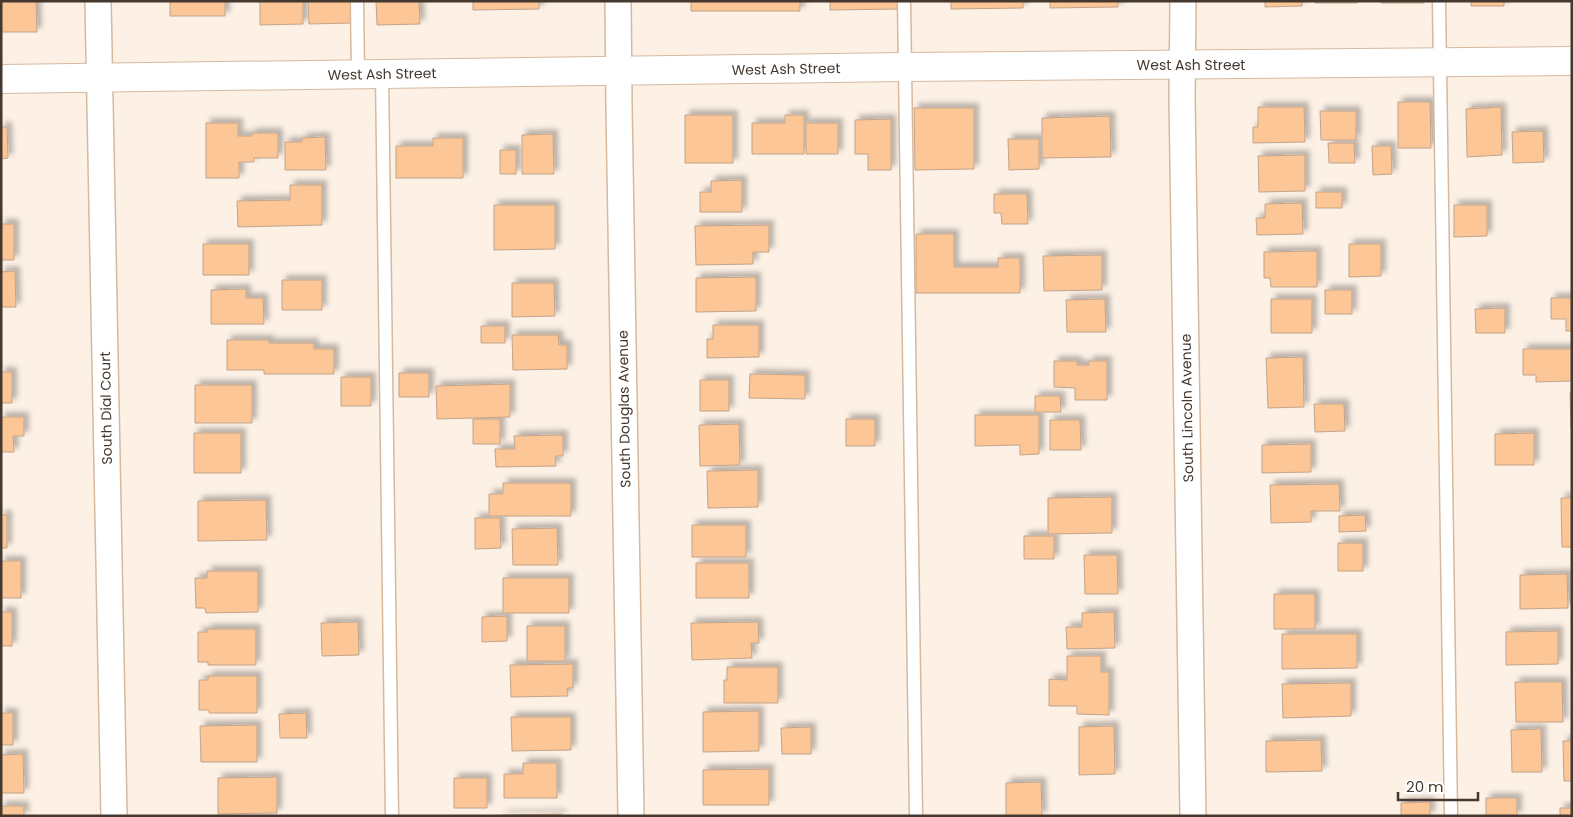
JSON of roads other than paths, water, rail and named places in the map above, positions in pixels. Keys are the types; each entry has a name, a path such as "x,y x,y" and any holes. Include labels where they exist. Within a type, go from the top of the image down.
{"street":[{"name":"South Dial Court","path":"98,1 114,816"},
{"name":"South Douglas Avenue","path":"618,1 631,816"},
{"name":"South Lincoln Avenue","path":"1183,1 1182,65 1193,816"},
{"name":"West Ash Street","path":"1,79 904,67 1572,62"}],"lane":[{"path":"358,1 370,74 392,816"},
{"path":"904,1 916,816"},
{"path":"1439,1 1451,816"}]}
